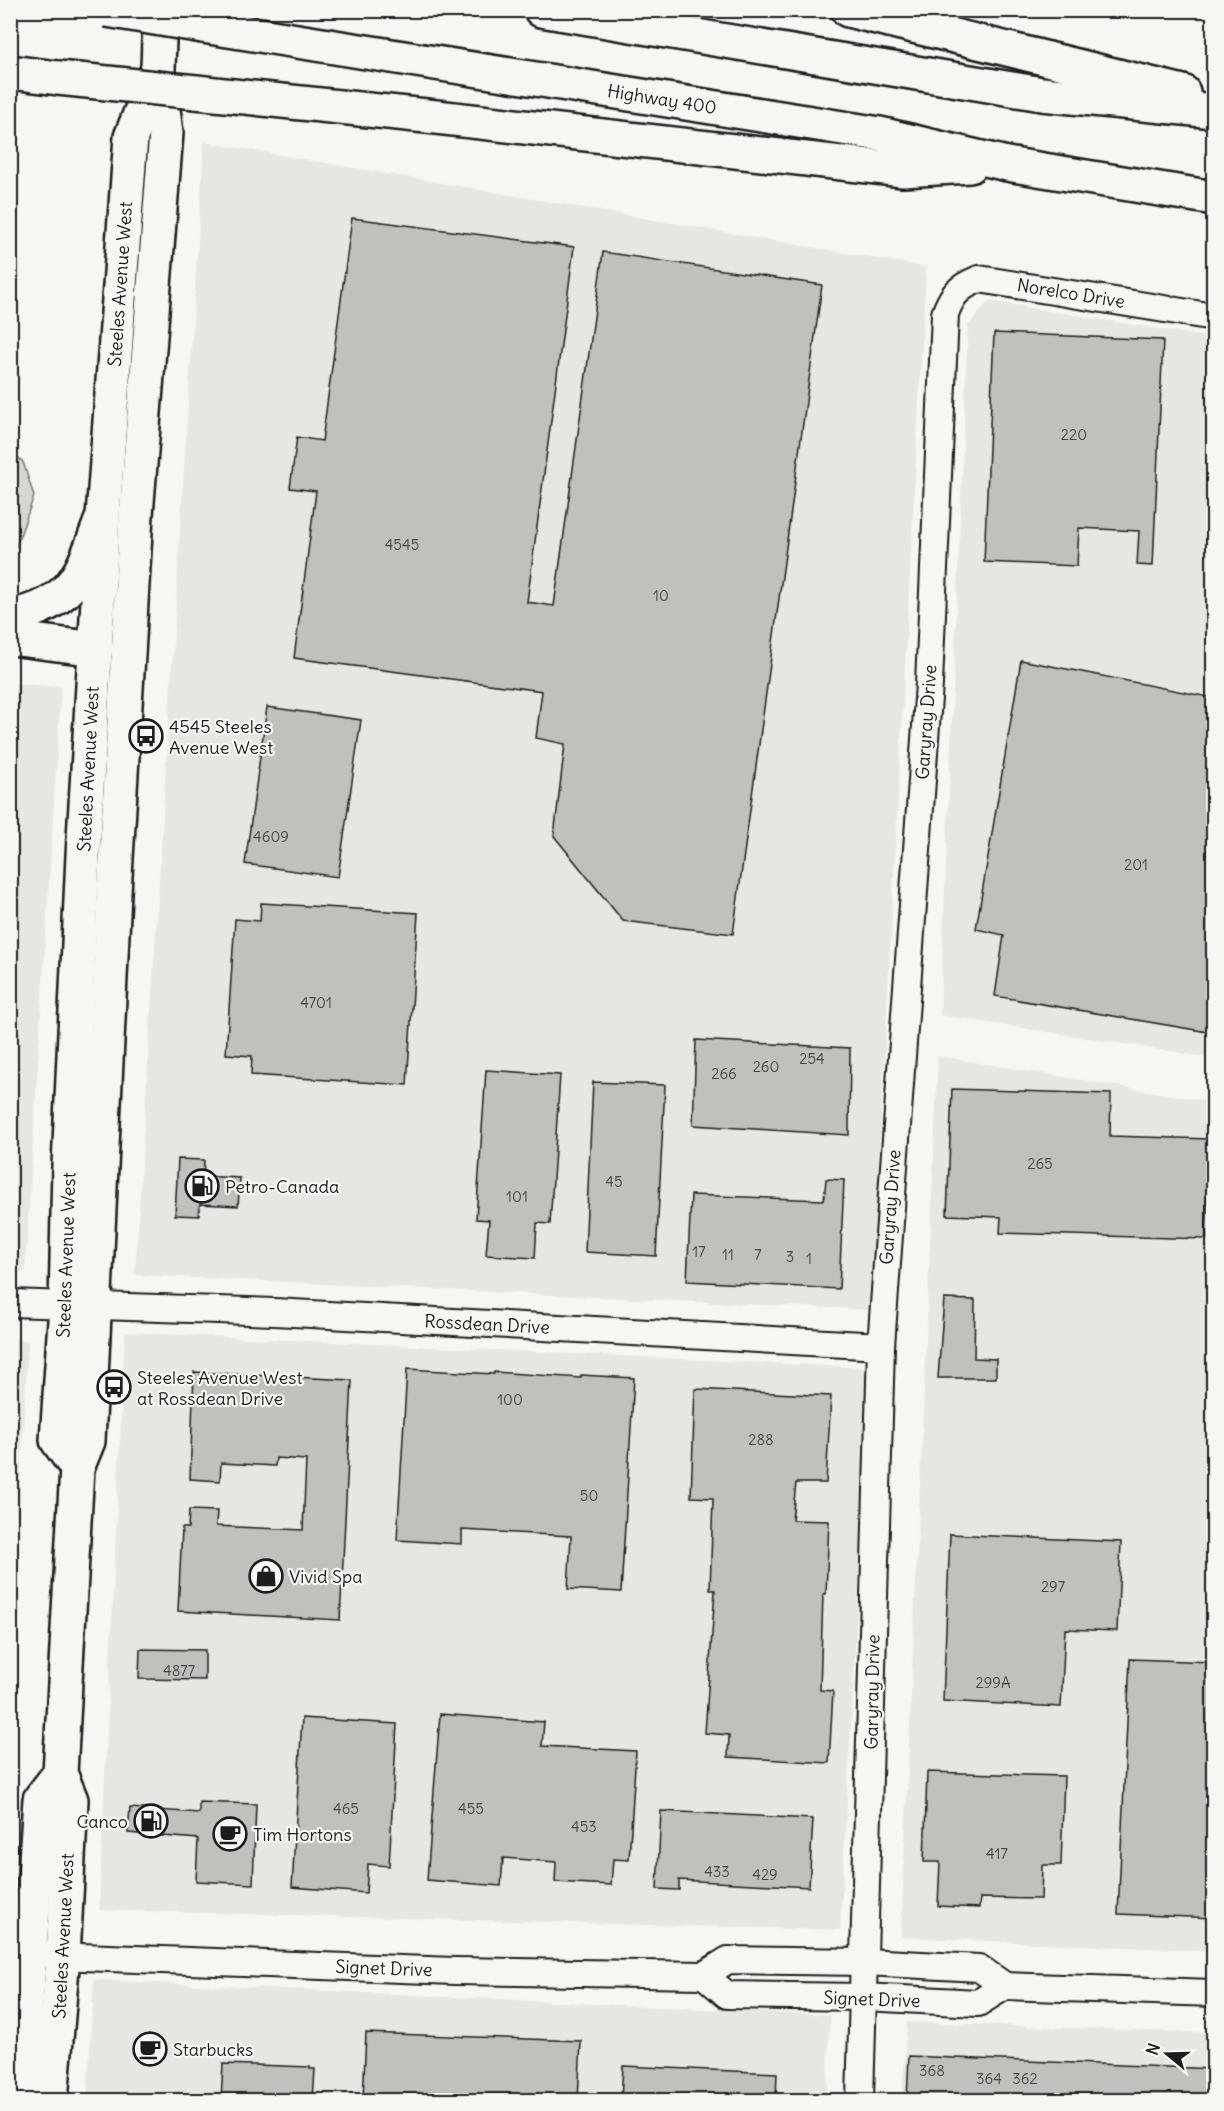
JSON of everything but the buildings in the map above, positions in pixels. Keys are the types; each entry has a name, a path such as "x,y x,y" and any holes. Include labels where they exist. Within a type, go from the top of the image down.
{"main road":[{"name":"Highway 400","path":"107,10 880,134 1007,164 1214,198"},
{"name":"Steeles Avenue West","path":"80,1306 114,875 136,515 166,134 158,69 160,10"},
{"path":"541,10 1042,94 1214,111"},
{"path":"848,10 1214,100"},
{"name":"Steeles Avenue West","path":"51,2100 63,1956 71,1800 60,1773 77,1468 88,1441 69,1166 77,982 103,516 131,137 158,69"},
{"path":"10,72 459,119 903,170 1007,164"},
{"path":"10,617 47,606 65,594 81,574 103,516"},
{"path":"10,638 128,655"},
{"name":"Steeles Avenue West","path":"20,2100 21,1953 40,1799 60,1773"}],"street":[{"name":"Norelco Drive","path":"945,314 950,301 961,287 979,279 1214,317"},
{"name":"Garyray Drive","path":"860,2100 880,1346 929,684 945,314"},
{"name":"Rossdean Drive","path":"10,1303 275,1312 880,1346"},
{"name":"Signet Drive","path":"21,1953 455,1971 704,1975 728,1960 865,1962 979,1968 1005,1986 978,2003 864,1997 727,1995 704,1975"},
{"path":"1005,1986 1214,1993"}],"shaded area":[{"path":"204,142 926,267 871,1310 135,1275"},
{"path":"989,301 1213,338 1213,1058 940,1015 968,326"},
{"path":"10,450 23,462 34,496 11,561"},
{"path":"11,683 61,687 25,1272 10,1271"},
{"path":"938,1056 1213,1102 1213,1951 901,1937"},
{"path":"125,1332 870,1368 840,1930 99,1910"},
{"path":"10,1339 28,1341 11,1658"},
{"path":"94,1980 830,2015 827,2100 87,2100"},
{"path":"907,2022 1213,2033 1213,2100 902,2100"}],"place":[{"name":"4545 Steeles Avenue West","path":"146,736"},
{"name":"Petro-Canada","path":"202,1186"},
{"name":"Steeles Avenue West at Rossdean Drive","path":"114,1387"},
{"name":"Vivid Spa","path":"266,1576"},
{"name":"Canco","path":"151,1821"},
{"name":"Tim Hortons","path":"230,1834"},
{"name":"Starbucks","path":"150,2049"}]}
